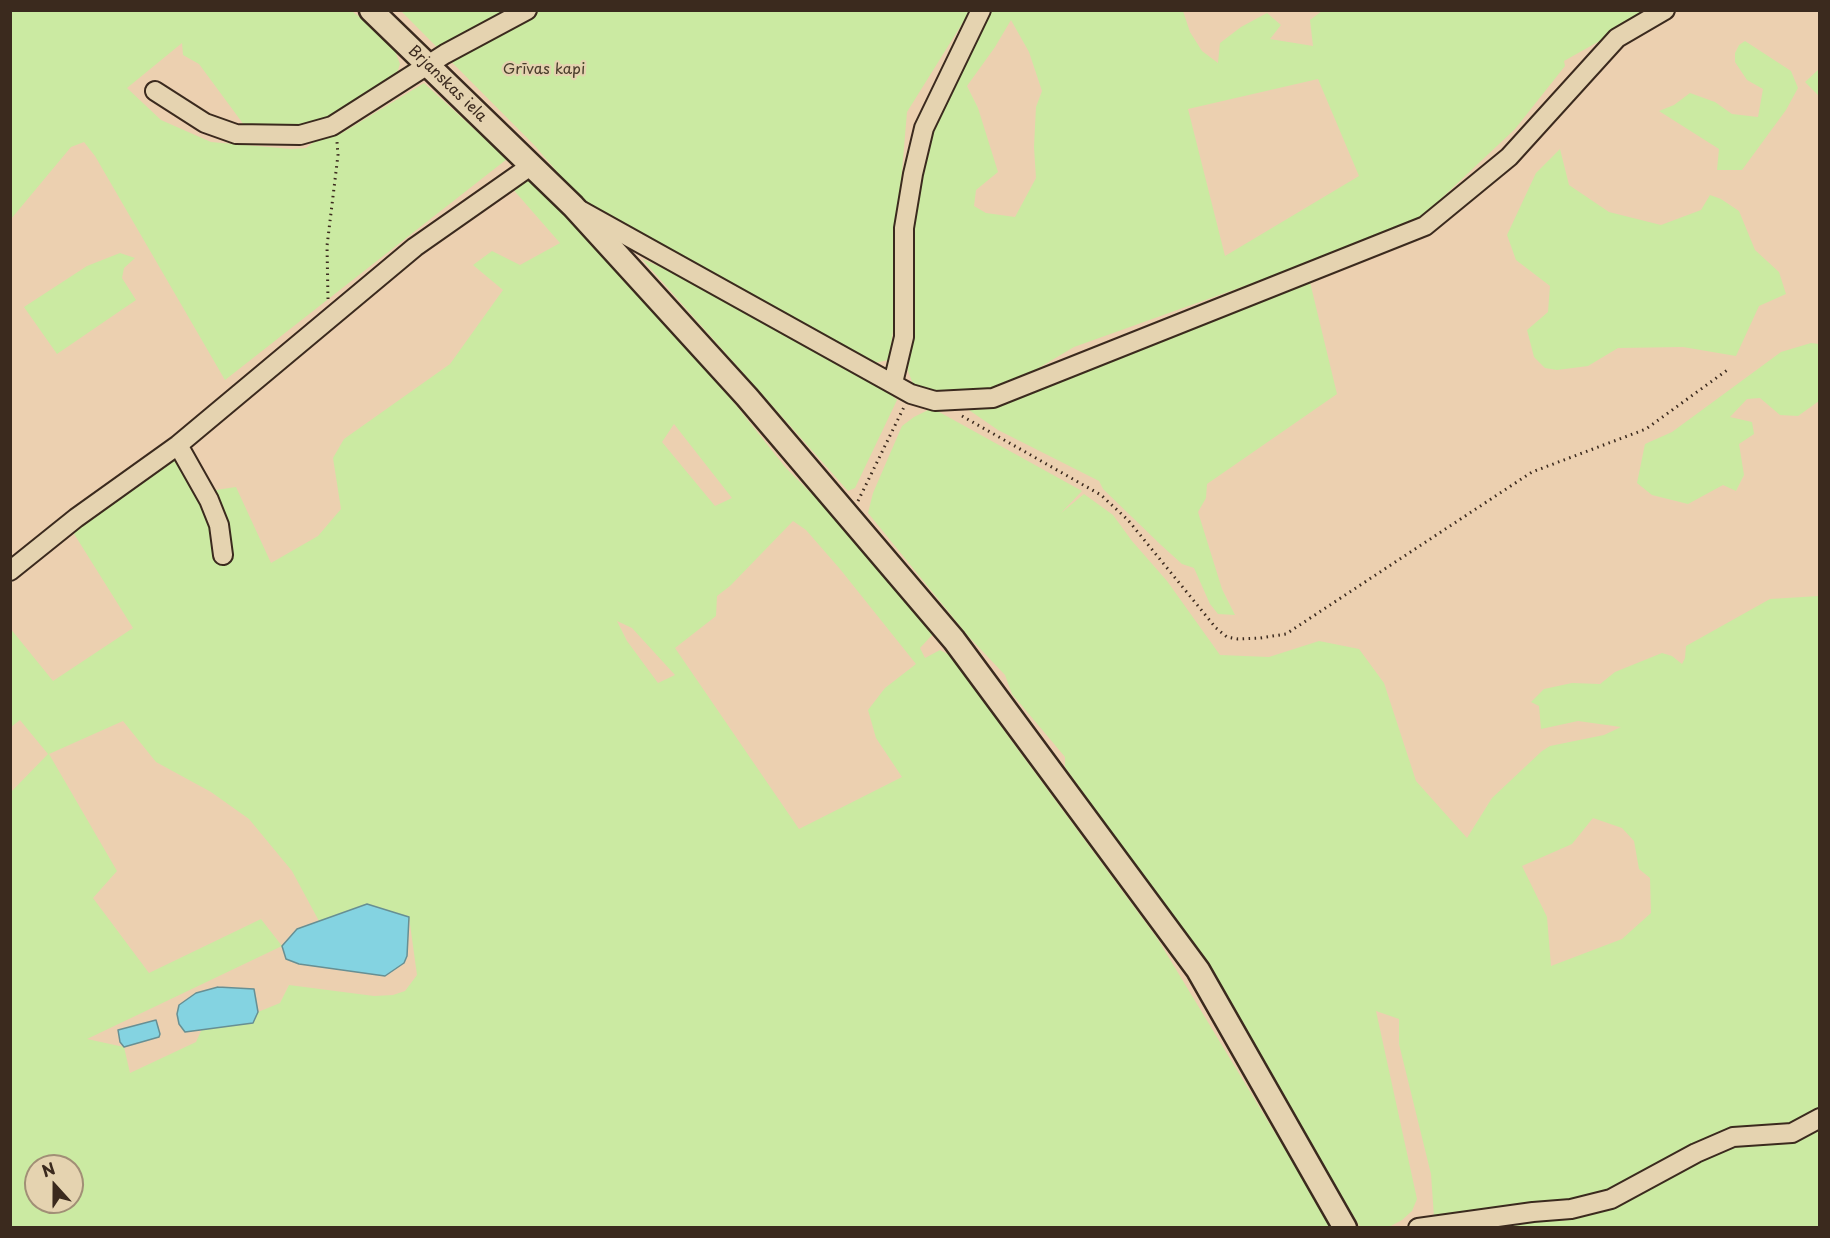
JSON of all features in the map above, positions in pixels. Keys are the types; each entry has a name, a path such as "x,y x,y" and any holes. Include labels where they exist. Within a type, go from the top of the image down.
{"main road":[{"name":"Brjanskas iela","path":"371,10 573,206 747,397 851,516 954,640 1198,970 1345,1227"}],"street":[{"path":"155,91 205,123 236,134 300,135 332,126 445,54 527,10"},
{"path":"893,383 904,337 904,228 924,128 981,10"},
{"path":"573,206 911,394 935,400 993,398 1425,226 1509,157 1617,38 1665,10"},
{"path":"10,571 76,518 178,445 415,247 528,161"},
{"path":"178,445 209,500 219,525 224,555"},
{"path":"1418,1227 1571,1209 1611,1199 1696,1153 1733,1137 1792,1133 1820,1119"}],"path":[{"path":"323,322 329,298 327,246 338,155 337,136 332,126"},
{"path":"935,400 1101,495 1128,520 1216,628 1227,637 1238,639 1286,634 1532,472 1647,429 1730,368"},
{"path":"851,516 911,394"}],"green space":[{"path":"11,11 352,11 385,38 395,51 400,64 396,76 309,128 247,129 199,64 183,55 182,43 127,88 161,120 211,142 291,149 306,148 314,142 342,133 424,83 507,159 225,380 95,156 84,142 71,147 11,219"},
{"name":"Grīvas kapi","path":"401,11 970,11 907,112 895,254 896,309 889,360 868,364 589,209 535,146"},
{"path":"989,11 1183,11 1190,32 1202,51 1218,63 1220,43 1241,27 1267,13 1281,25 1270,39 1313,46 1310,20 1322,11 1653,11 1564,61 1565,66 1515,129 1412,226 1074,347 1005,388 953,395 913,384 908,371 910,272 917,180 940,110","holes":["1011,20 1029,52 1042,91 1036,107 1034,147 1036,178 1015,217 986,213 974,206 976,190 998,172 978,108 967,86","1318,79 1359,176 1225,256 1188,109"]},
{"path":"1745,41 1791,71 1798,88 1786,110 1742,170 1717,170 1719,149 1659,111 1674,105 1690,93 1715,102 1732,114 1758,117 1763,89 1747,80 1735,62 1735,53 1739,45"},
{"path":"1819,69 1819,96 1805,82"},
{"path":"1560,149 1569,185 1609,212 1661,225 1701,210 1710,195 1721,199 1739,211 1755,250 1779,272 1786,294 1759,306 1736,356 1683,347 1618,348 1588,366 1557,370 1545,368 1534,357 1527,330 1548,312 1550,286 1516,260 1507,235 1536,173"},
{"path":"526,178 534,181 575,227 602,248 735,404 786,468 836,518 843,529 852,530 934,633 920,648 925,658 940,650 955,658 1008,736 1157,938 1332,1227 11,1227 11,792 48,754 20,720 11,727 10,628 53,681 133,628 71,529 184,446 209,491 236,487 271,563 318,536 341,509 333,458 344,439 450,364 503,290 473,265 492,251 520,265 560,243 511,187","holes":["674,424 732,498 715,506 662,442","793,521 806,530 840,569 916,664 885,688 868,710 876,738 902,777 799,829 675,648 716,616 717,596 730,586","617,621 632,628 675,675 658,683 627,641","123,721 156,762 211,792 249,819 292,871 319,921 409,917 417,975 405,991 393,995 374,996 289,985 280,1003 258,1012 253,1023 202,1029 196,1042 130,1073 124,1047 87,1039 282,946 261,919 149,973 93,898 117,871 49,754"]},
{"path":"120,253 135,258 124,268 122,278 136,300 57,354 24,307 87,266"},
{"path":"642,259 713,290 886,390 897,400 855,488 848,491"},
{"path":"1309,278 1337,394 1207,484 1206,498 1198,512 1222,589 1235,615 1218,614 1210,604 1194,568 1182,564 1161,545 1103,489 1099,481 998,430 966,408"},
{"path":"1811,343 1819,344 1819,401 1798,416 1780,415 1760,398 1747,399 1730,417 1752,422 1754,434 1739,444 1744,475 1736,491 1723,485 1688,504 1652,495 1637,483 1645,444 1672,432 1781,352"},
{"path":"932,408 1082,491 1061,513 1084,494 1113,515 1167,581 1220,655 1269,657 1319,641 1359,649 1384,683 1416,781 1467,838 1492,798 1542,751 1550,746 1604,735 1621,727 1578,721 1541,729 1539,706 1531,702 1544,689 1572,683 1600,684 1615,672 1662,653 1672,656 1682,664 1686,646 1770,599 1819,596 1819,1111 1791,1126 1731,1129 1720,1133 1632,1184 1583,1200 1434,1217 1431,1174 1399,1044 1399,1019 1376,1011 1417,1199 1412,1211 1389,1227 1360,1227 1230,1009 1161,901 1065,767 1065,757 1012,694 1005,675 969,637 868,513 873,493 902,426","holes":["1593,818 1622,828 1634,841 1639,869 1650,878 1651,913 1622,939 1551,966 1547,917 1522,866 1572,844"]},
{"path":"1819,1131 1819,1227 1465,1228 1534,1221 1563,1221 1594,1213 1717,1154 1726,1146 1790,1144"}],"water":[{"path":"367,904 409,917 407,956 404,963 385,976 299,964 286,959 282,946 297,929"},
{"path":"218,987 254,989 258,1012 253,1023 185,1032 179,1024 177,1014 179,1005 196,993"},
{"path":"156,1020 159,1037 124,1047 120,1042 118,1030"}]}
